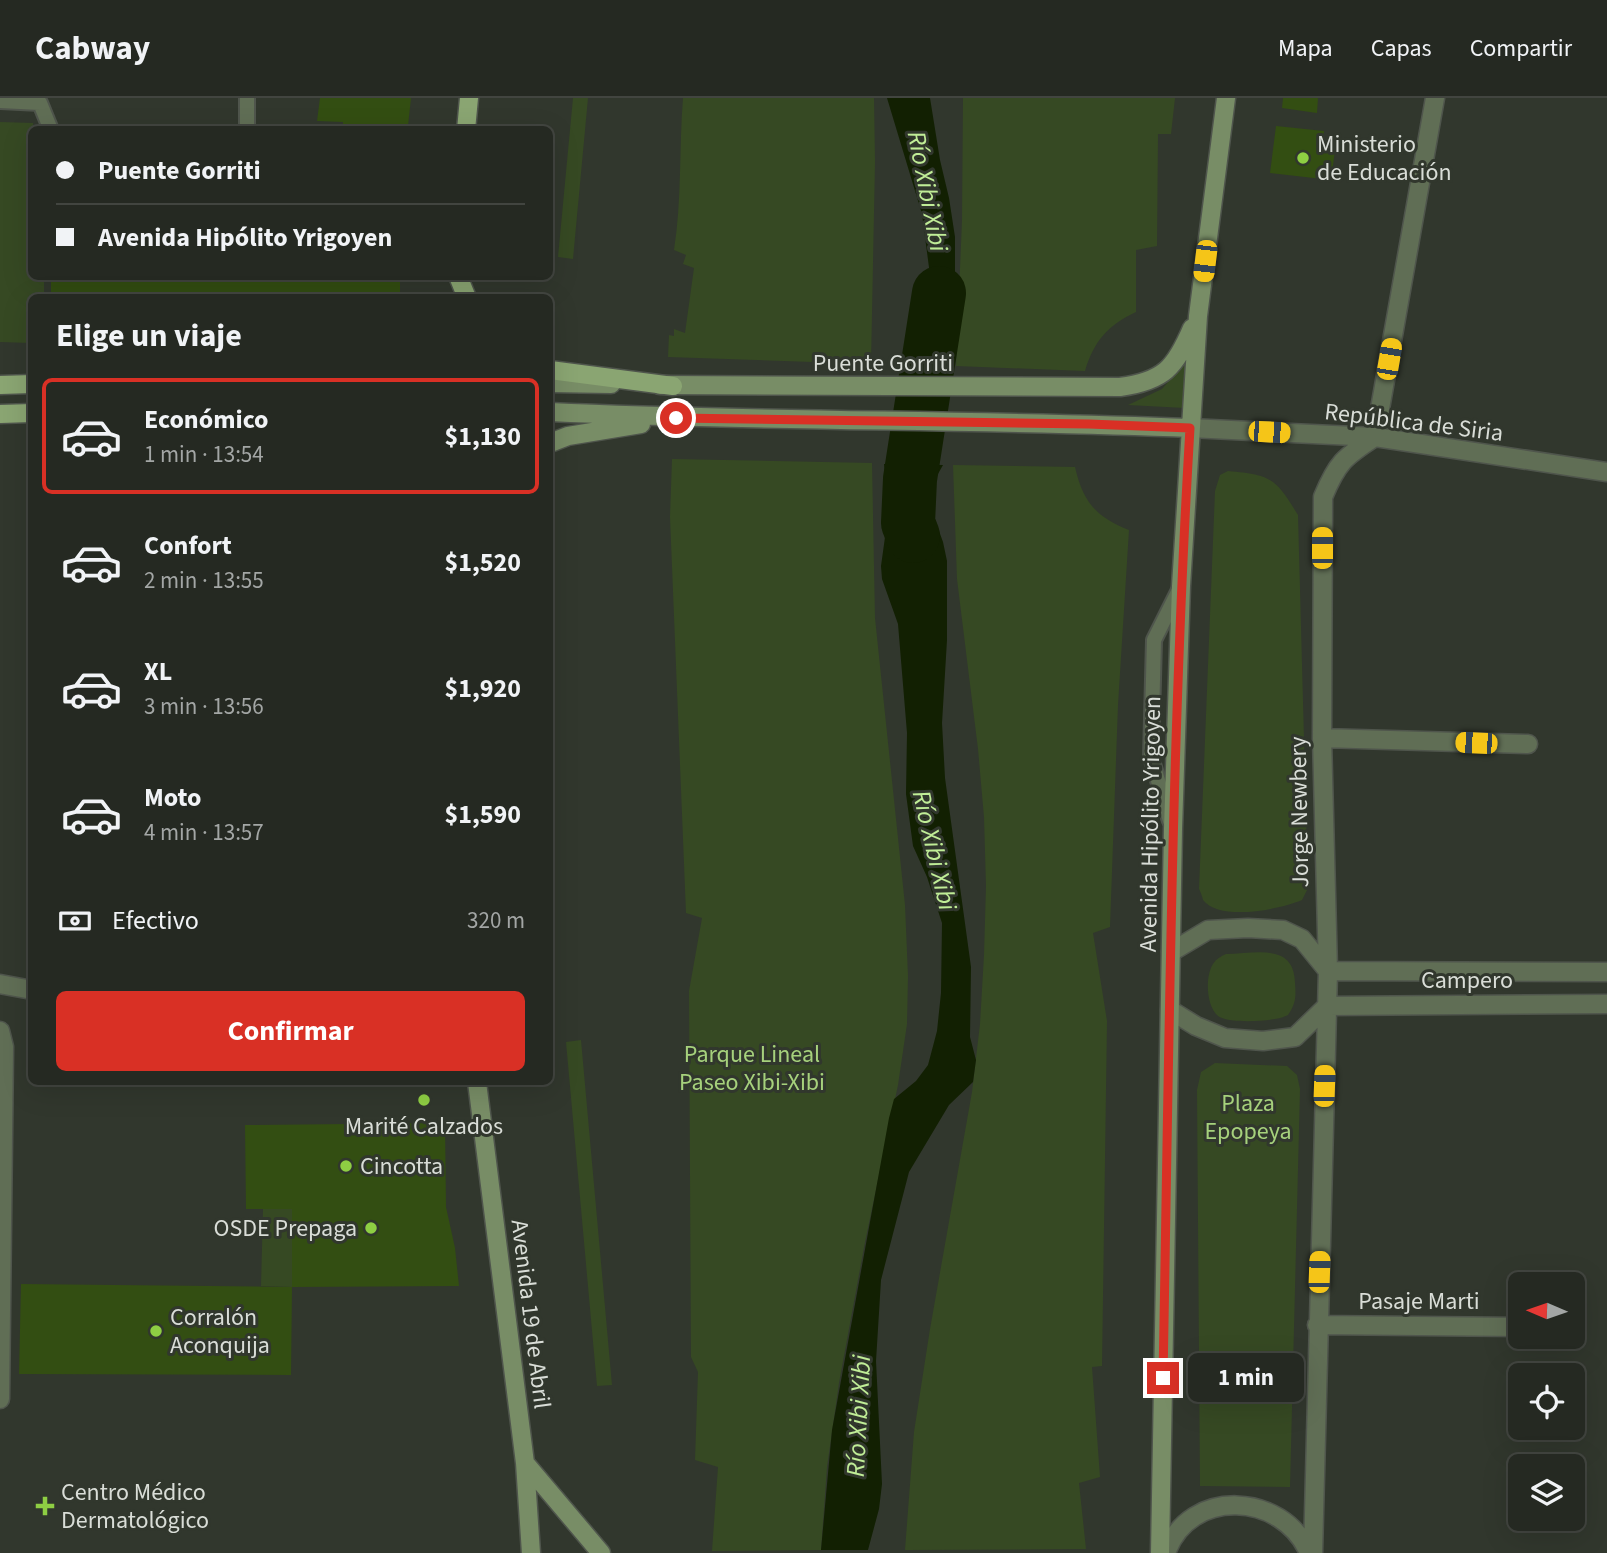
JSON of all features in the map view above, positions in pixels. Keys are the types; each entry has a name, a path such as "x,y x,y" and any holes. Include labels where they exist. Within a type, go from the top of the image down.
{"main road":[{"path":"466,126 469,98"},
{"name":"Avenida Hipólito Yrigoyen","path":"1160,1553 1173,829 1181,586 1198,316 1226,98"},
{"name":"Puente Gorriti","path":"553,383 1092,388 1142,384 1161,375 1174,362 1198,316"},
{"path":"553,370 673,386"},
{"path":"0,385 28,384"},
{"path":"553,412 676,418"},
{"path":"0,414 28,413"},
{"path":"553,442 568,436 676,418"},
{"name":"República de Siria","path":"676,418 1190,428"},
{"name":"Avenida 19 de Abril","path":"477,1085 525,1463 531,1553"},
{"path":"525,1463 601,1553"}],"street":[{"path":"1375,437 1435,98"},
{"name":"República de Siria","path":"1190,428 1375,437 1607,472"},
{"name":"Jorge Newbery","path":"1311,1553 1328,971 1322,738 1323,497 1334,471 1348,454 1375,437"},
{"path":"1322,738 1528,744"},
{"path":"1171,952 1208,930 1283,930 1301,939 1328,971"},
{"name":"Campero","path":"1328,971 1607,972"},
{"path":"0,984 28,989"},
{"name":"Campero","path":"1327,1006 1607,1004"},
{"path":"1170,1010 1196,1026 1225,1038 1263,1041 1295,1037 1327,1006"},
{"path":"0,1031 4,1047 0,1399"},
{"name":"Pasaje Marti","path":"1317,1325 1508,1326"},
{"path":"1167,1553 1171,1539 1194,1516 1236,1504 1262,1509 1278,1516 1292,1526 1311,1553"}],"lane":[{"path":"247,98 247,126"},
{"path":"0,102 40,103 49,126"},
{"path":"1173,829 1151,757 1154,640 1181,586"}],"green space":[{"path":"573,98 588,98 573,259 558,257"},
{"path":"683,98 874,98 871,364 668,357 669,335 674,336 674,329 685,333 694,268 683,264 686,255 674,250"},
{"path":"963,98 1175,98 1171,134 1158,134 1157,246 1136,250 1136,312 1117,322 1103,335 1085,371 956,366 962,220"},
{"path":"0,122 33,123 34,126 28,126 28,280 44,280 44,294 28,294 28,343 0,342"},
{"path":"1190,357 1185,408 1128,405 1162,389"},
{"name":"Parque Lineal Paseo Xibi-Xibi","path":"672,459 872,463 875,618 905,905 907,1024 898,1085 839,1383 827,1467 821,1550 712,1551 718,1467 695,1460 698,1372 691,1357 689,991 702,918 686,913 670,517"},
{"path":"953,465 1075,467 1082,490 1093,507 1108,520 1129,530 1118,705 1110,927 1093,933 1107,1021 1102,1366 1092,1367 1100,1477 1079,1483 1086,1549 905,1550 914,1432 972,1092 984,955 984,817 957,579"},
{"path":"1228,471 1254,474 1271,481 1284,493 1298,515 1308,888 1302,900 1251,912 1223,911 1211,907 1203,900 1199,889 1215,491 1220,475"},
{"path":"1271,953 1288,961 1293,970 1295,992 1294,1003 1288,1015 1252,1021 1223,1019 1218,1016 1209,998 1209,976 1214,962 1226,954"},
{"path":"581,1040 612,1385 597,1386 566,1042"},
{"name":"Plaza Epopeya","path":"1215,1063 1287,1066 1297,1075 1300,1089 1290,1487 1200,1486 1197,1090 1201,1072"},
{"path":"263,1209 292,1209 292,1287 261,1286"}],"water":[{"path":"887,98 930,98 955,237 951,349 940,366 900,365 917,348 929,306 930,275 922,214"},
{"path":"884,464 943,465 934,481 931,509 947,561 947,640 942,723 945,778 971,967 970,1037 976,1060 973,1082 949,1105 909,1172 881,1280 876,1361 882,1484 879,1509 868,1550 821,1550 832,1430 889,1118 894,1099 916,1081 928,1065 937,1031 941,993 942,923 927,877 913,846 906,794 907,733 898,624 882,579 886,530 891,515"}],"building":[{"path":"320,98 411,98 408,126 343,126 343,122 317,121"},
{"path":"1283,98 1318,98 1317,113 1282,108"},
{"name":"Ministerio de Educación","path":"1276,126 1324,131 1323,141 1336,143 1331,180 1270,173"},
{"path":"51,280 400,280 400,294 51,294"},
{"path":"445,1123 446,1207 455,1248 459,1286 292,1287 292,1209 246,1209 245,1125"},
{"name":"Corralón Aconquija","path":"21,1284 292,1287 291,1375 19,1374"}],"waterway":[{"name":"Río Xibi Xibi","path":"913,536 908,523 910,479 939,293"}],"place":[{"name":"Ministerio de Educación","path":"1303,158"},
{"name":"Marité Calzados","path":"424,1100"},
{"name":"Cincotta","path":"346,1166"},
{"name":"OSDE Prepaga","path":"371,1228"},
{"name":"Corralón Aconquija","path":"156,1331"},
{"name":"Centro Médico Dermatológico","path":"45,1506"}],"route":[{"path":"676,418 1190,428 1181,586 1173,829 1163,1378"}]}
